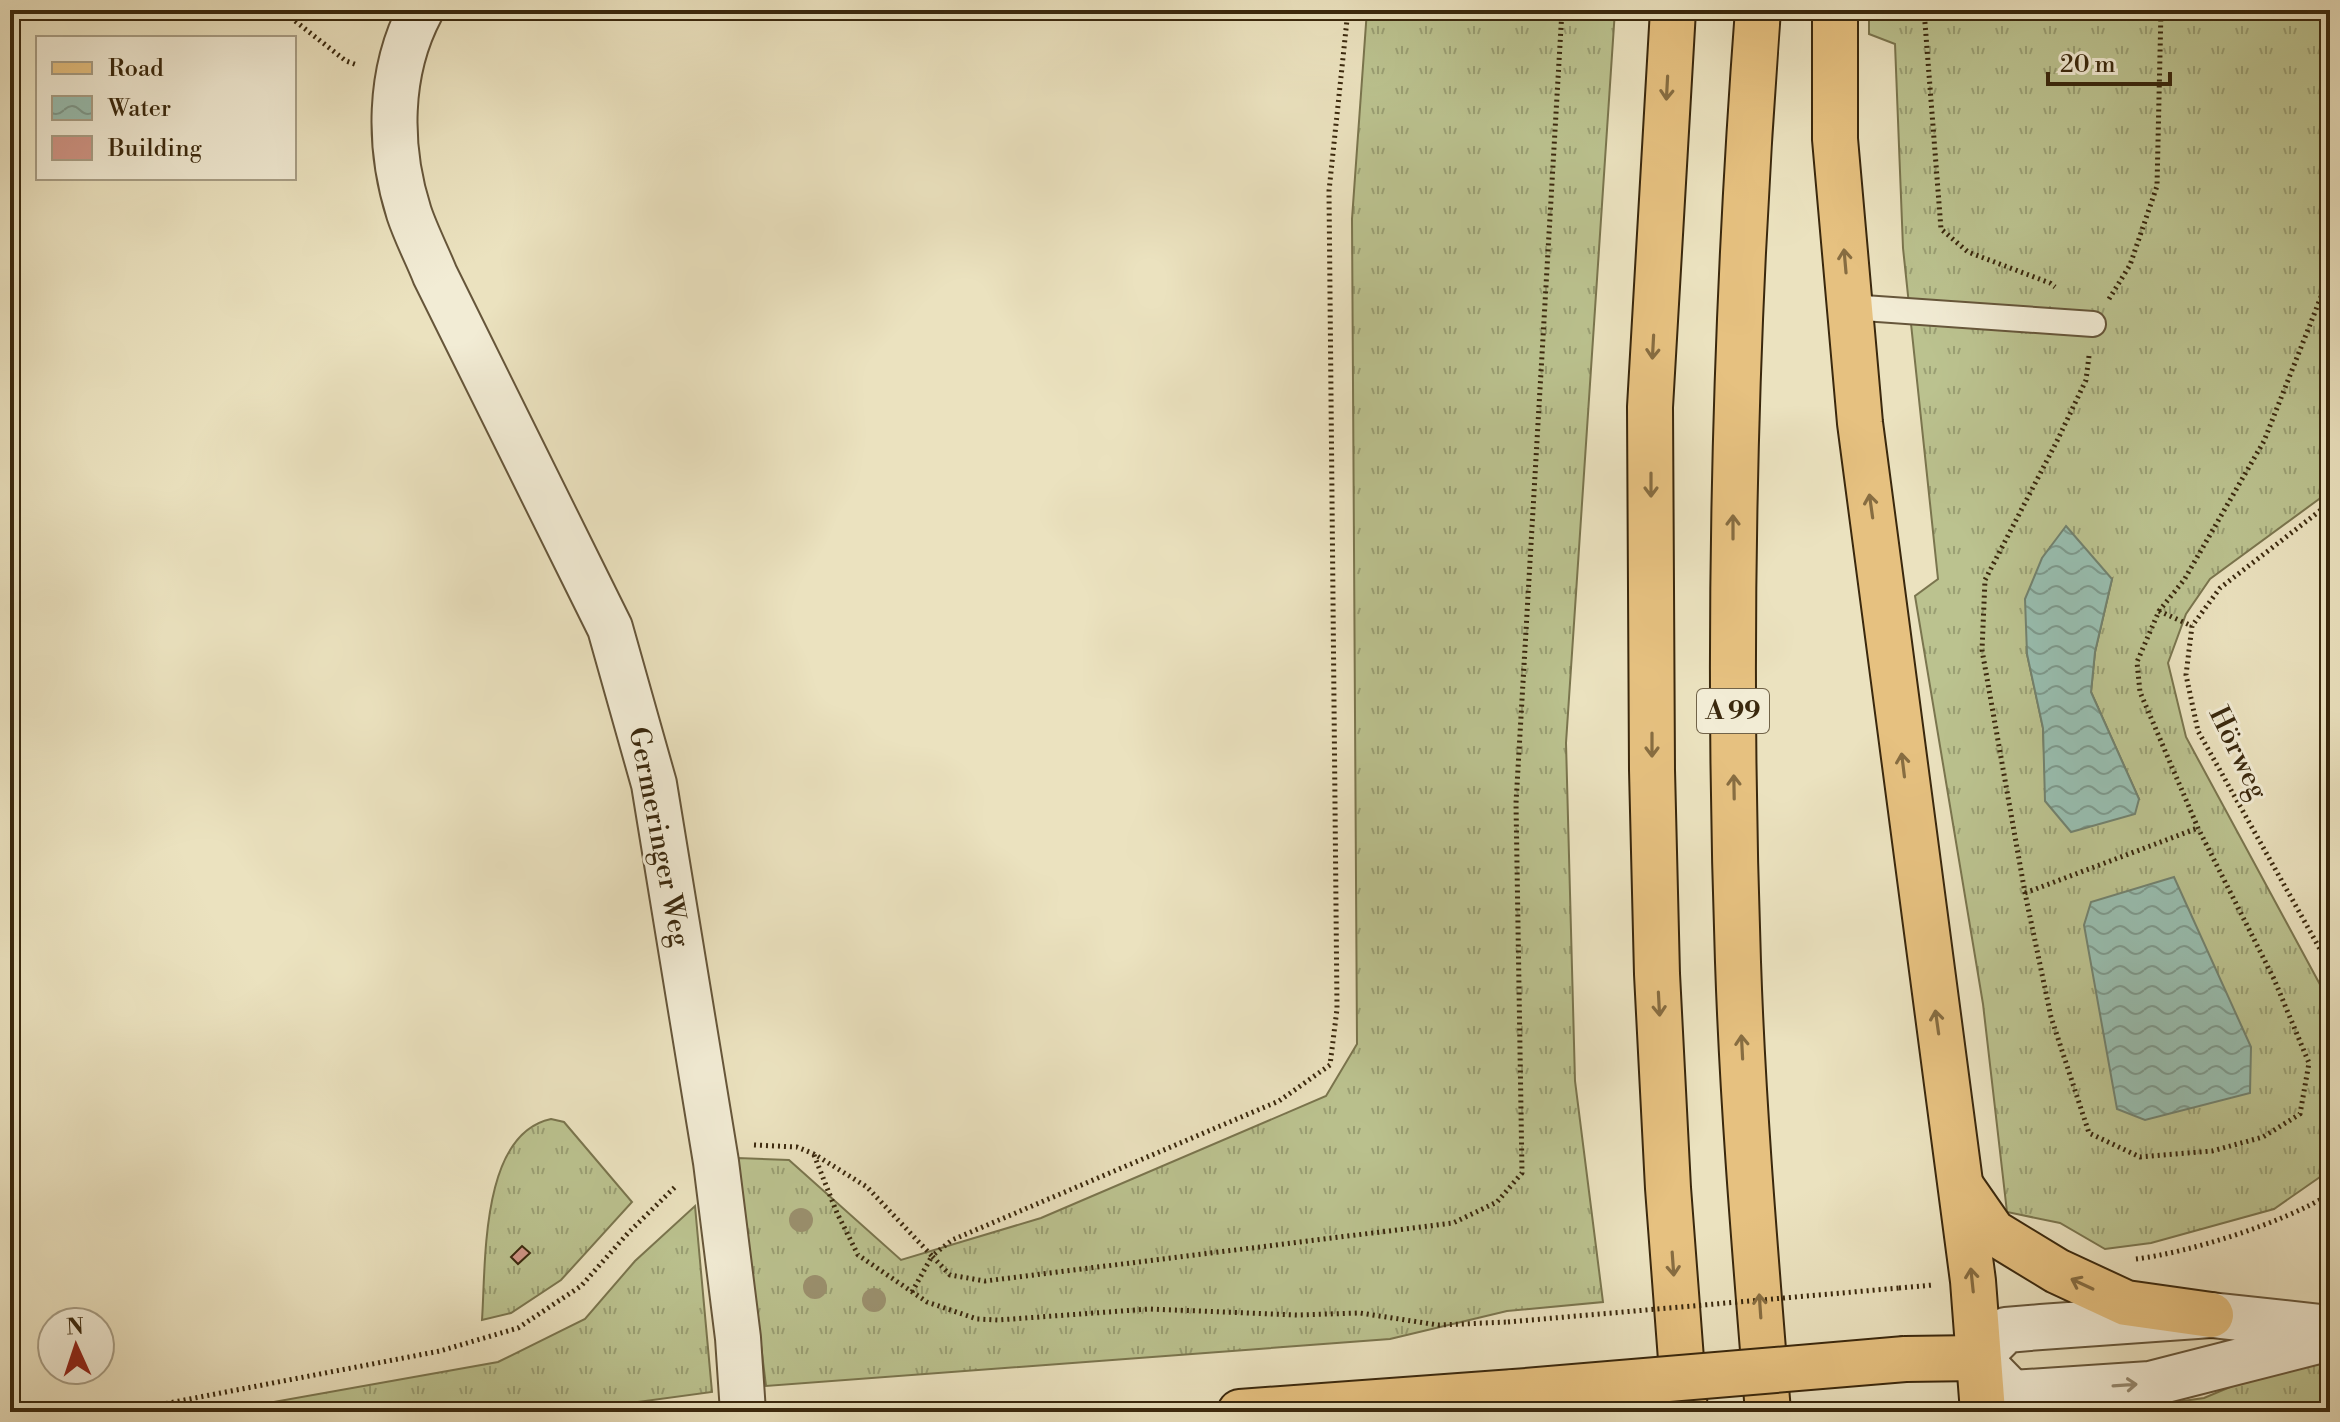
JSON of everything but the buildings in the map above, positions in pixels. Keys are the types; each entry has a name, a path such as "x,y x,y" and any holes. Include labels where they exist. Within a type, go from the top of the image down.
{"main road":[{"path":"1673,10 1650,407 1652,754 1657,974 1685,1412"},
{"name":"A 99","path":"1758,10 1740,301 1734,498 1733,719 1738,964 1750,1182 1768,1412"},
{"path":"1835,10 1835,139 1860,423 1973,1281 1983,1412"},
{"path":"1959,1184 1993,1232 2057,1271 2126,1303 2229,1331"},
{"path":"1669,1412 1678,1340"},
{"path":"1240,1412 1905,1359 1978,1358"}],"street":[{"name":"Germeringer Weg","path":"421,10 412,27 399,70 394,127 398,172 410,215 435,275 610,628 654,784 716,1162 738,1338 743,1412"},
{"path":"2330,1328 2006,1330 1978,1358 2012,1393 2150,1384 2229,1331 2330,1338"}],"lane":[{"path":"1849,307 2093,324"}],"path":[{"path":"281,10 346,61 365,67 399,70"},
{"path":"912,1292 932,1256 952,1240 1279,1101 1330,1065 1337,1009 1329,191 1348,10"},
{"path":"131,1412 440,1351 518,1328 581,1286 629,1232 678,1184 716,1162 755,1145 797,1147 814,1154 867,1187 950,1275 985,1281 1453,1223 1497,1202 1522,1173 1516,803 1562,10"},
{"path":"1924,10 1941,229 1968,252 2050,283 2093,324"},
{"path":"2161,10 2157,186 2130,265 2093,324 2086,380 1985,580 1982,650 2025,893 2051,1017 2089,1133 2140,1157 2212,1151 2263,1137 2300,1114 2309,1063 2274,979 2198,828 2140,692 2137,662 2159,611 2184,580 2264,441 2330,274"},
{"name":"Hörweg","path":"2330,503 2220,588 2192,626 2186,675 2198,731 2330,967"},
{"path":"2159,611 2192,626"},
{"path":"2025,893 2198,828"},
{"path":"814,1154 837,1213 858,1255 927,1302 977,1319 1149,1309 1297,1315 1360,1313 1438,1325 1508,1322 1899,1288"}],"green space":[{"path":"1367,10 1615,10 1566,743 1575,1081 1603,1302 1507,1311 1390,1339 766,1386 738,1158 789,1160 901,1260 1041,1218 1326,1096 1357,1044 1352,219"},
{"path":"1869,10 2330,10 2330,491 2210,579 2186,614 2168,663 2186,737 2330,1003 2330,1170 2274,1209 2151,1243 2105,1249 2060,1223 2007,1212 1983,1004 1915,596 1938,579 1903,248 1895,44 1869,34","holes":["2112,579 2095,652 2091,692 2139,799 2046,801 2043,728 2027,654"]},
{"path":"551,1119 564,1122 632,1202 561,1280 511,1313 482,1320 487,1235 499,1174 511,1149 528,1130"},
{"path":"695,1206 712,1392 564,1412 217,1412 498,1362 585,1319 635,1261"},
{"path":"2330,1363 2330,1412 2105,1412 2204,1398 2273,1369"}],"water":[{"path":"2066,526 2112,579 2095,652 2091,692 2139,799 2135,814 2071,832 2045,801 2043,728 2027,654 2025,599 2042,558"},
{"path":"2174,877 2251,1047 2250,1093 2145,1120 2117,1109 2084,925 2091,902"}]}
